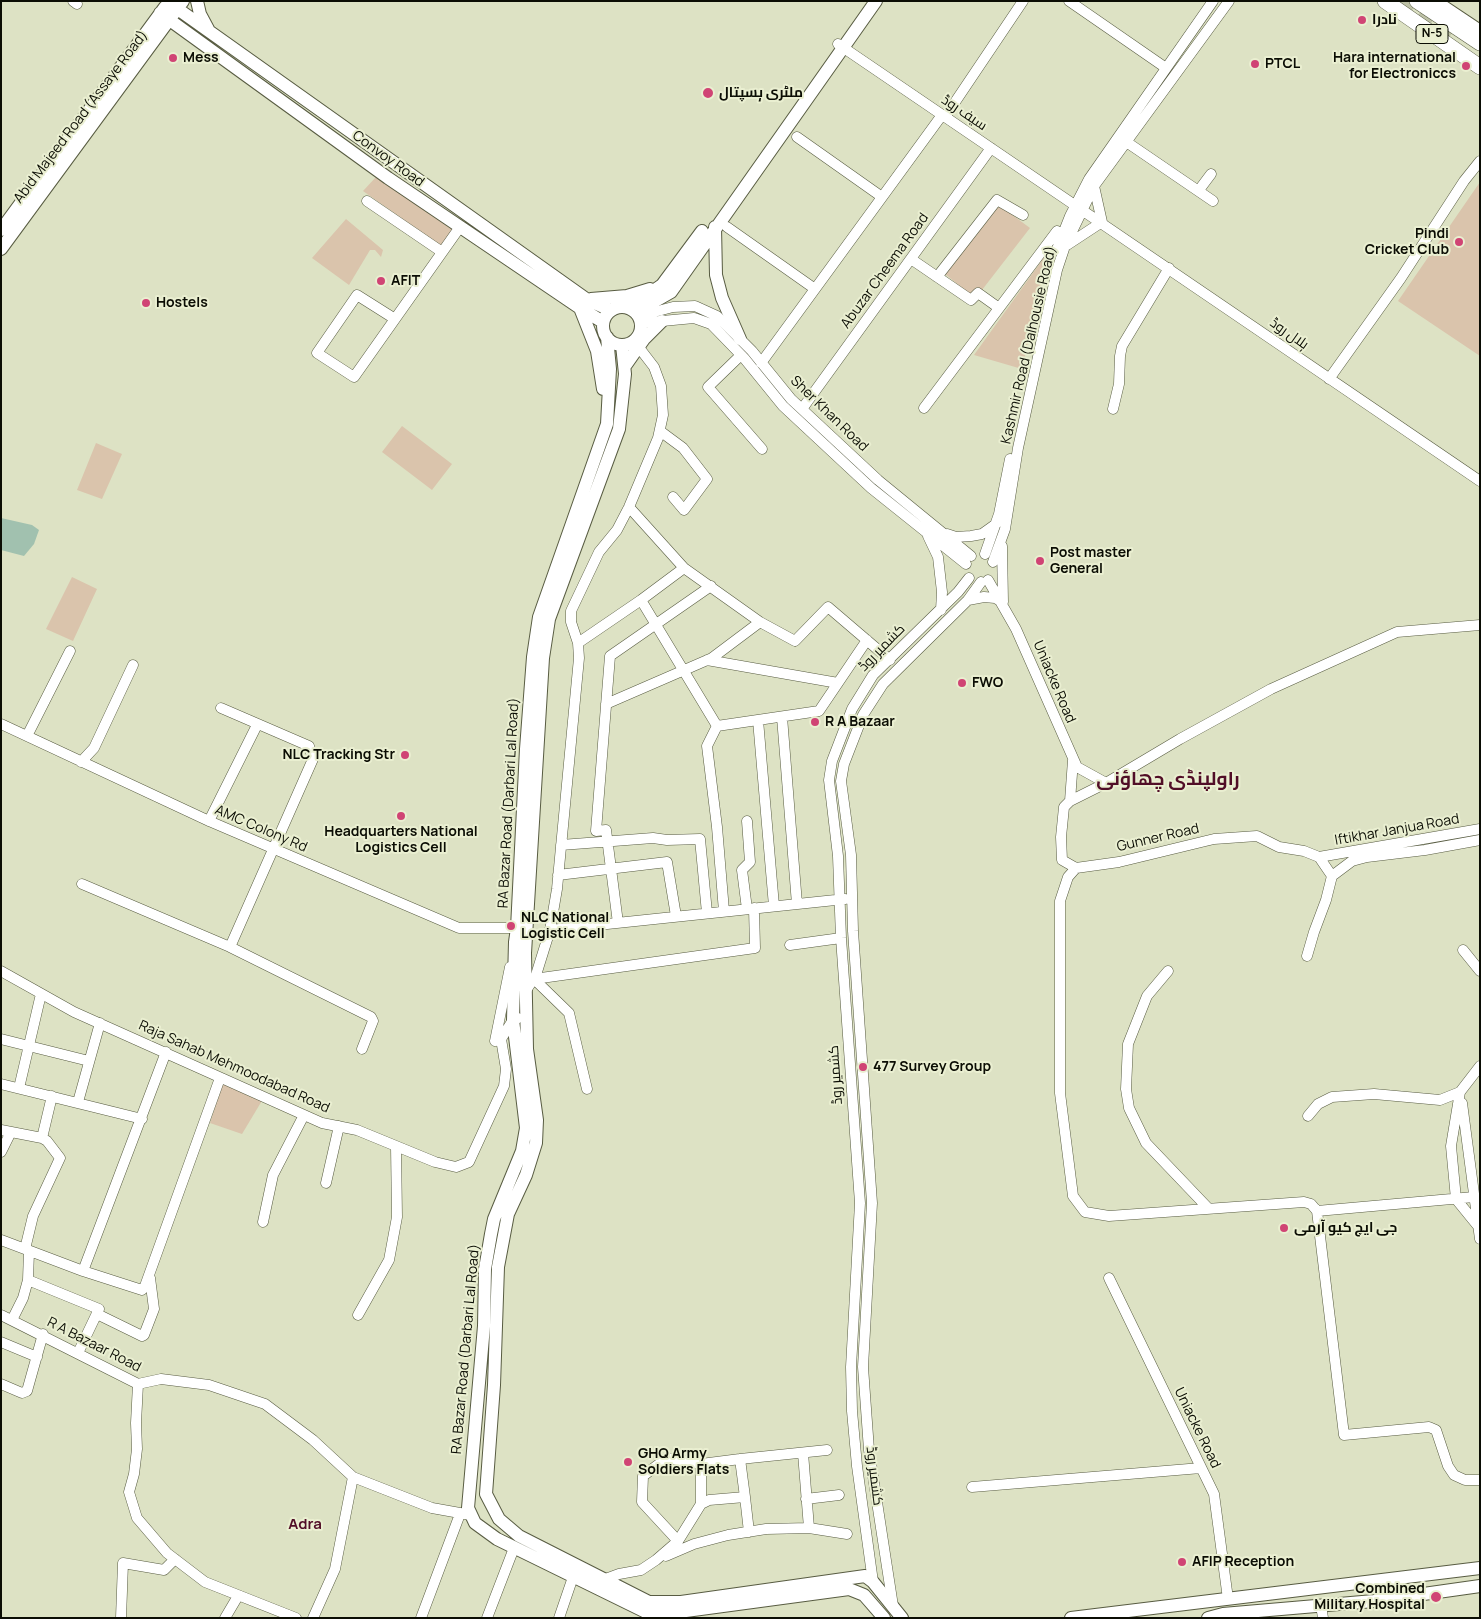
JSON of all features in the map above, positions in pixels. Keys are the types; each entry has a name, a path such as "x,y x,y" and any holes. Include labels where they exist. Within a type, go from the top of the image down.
{"highway":[{"name":"N-5","path":"1384,1 1480,67"},
{"name":"N-5","path":"1417,1 1480,43"}],"main road":[{"path":"197,1 200,14 209,31"},
{"path":"636,315 671,292 721,227 841,46 867,1"},
{"path":"636,315 662,285 876,1"},
{"path":"1435,1 1480,31"},
{"name":"Convoy Road","path":"172,8 209,31 583,304 603,322"},
{"name":"Convoy Road","path":"172,8 388,178 460,227 583,304 610,310"},
{"name":"Abid Majeed Road (Assaye Road)","path":"1,230 172,8"},
{"name":"Abid Majeed Road (Assaye Road)","path":"1,250 172,8"},
{"path":"721,227 716,274 722,298 740,339"},
{"path":"607,411 597,351 583,304 627,296 662,285"},
{"path":"636,315 619,307 610,310 603,322 607,338 613,343 631,344 662,321"},
{"path":"631,344 640,333 636,315"},
{"name":"RA Bazar Road (Darbari Lal Road)","path":"466,1515 484,1326 485,1269 494,1219 522,1151 526,1128 513,1020 515,942 518,928 526,749 533,657 539,616 607,424 610,368 607,338"},
{"name":"RA Bazar Road (Darbari Lal Road)","path":"631,344 625,366 619,430 549,619 543,658 525,953 527,1049 537,1120 536,1143 526,1175 508,1214 498,1267 494,1385 485,1488 492,1510 508,1528 603,1580 649,1602 667,1604 861,1576 869,1577 873,1582"},
{"path":"466,1515 481,1529 514,1548 638,1610 654,1614 849,1589 864,1595 881,1616"},
{"path":"1076,1617 1369,1583 1480,1568"},
{"path":"873,1582 894,1612 902,1618"},
{"name":"کشمیر روڈ","path":"873,1582 881,1616"},
{"path":"1369,1583 1374,1601"},
{"path":"1208,1618 1223,1614 1322,1612 1374,1601 1480,1586"}],"street":[{"path":"761,363 943,116 1023,1"},
{"path":"1069,1 1166,68"},
{"name":"Kashmir Road (Dalhousie Road)","path":"985,554 996,524 1048,283 1059,244 1089,186 1166,68 1213,1"},
{"name":"Kashmir Road (Dalhousie Road)","path":"1089,186 1125,141 1229,1"},
{"name":"سیف روڈ","path":"841,46 1079,207"},
{"path":"797,137 882,197"},
{"path":"1125,141 1214,201"},
{"name":"Abuzar Cheema Road","path":"802,410 991,148"},
{"path":"1330,379 1401,278 1464,181 1480,161"},
{"path":"1199,190 1211,174"},
{"path":"1056,192 1068,192 1089,186 1102,222 1065,246"},
{"path":"938,277 997,200 1023,215"},
{"path":"367,201 442,252"},
{"name":"Kashmir Road (Dalhousie Road)","path":"993,562 1002,543 1018,448 1057,270 1079,207"},
{"name":"ہلال روڈ","path":"1079,207 1480,481"},
{"path":"395,319 358,294 317,353 354,377 395,319 442,252 460,227"},
{"path":"721,227 815,289"},
{"path":"924,408 1057,231"},
{"path":"911,259 971,300 978,293 999,308"},
{"path":"1113,410 1119,384 1122,346 1169,268"},
{"name":"Sher Khan Road","path":"636,315 673,307 695,306 717,316 740,339 802,410 878,480 942,531 969,560"},
{"name":"Sher Khan Road","path":"636,315 662,321 694,318 711,324 741,355 783,406 871,488 926,532 969,560"},
{"path":"525,992 534,979 550,930 558,875 579,658 578,643 571,622 571,611 598,552 617,530 629,507 660,430 663,415 661,386 654,367 631,344"},
{"path":"741,355 708,387 762,449"},
{"path":"660,430 684,448 707,479 684,510 673,497"},
{"path":"629,507 684,568 760,622 795,641 828,607 890,660"},
{"path":"942,531 956,537 971,536 982,534 996,524"},
{"path":"926,532 938,557 942,592 941,610"},
{"path":"1002,543 1003,603"},
{"path":"985,554 993,562 994,572 985,581 969,578 969,560 985,554"},
{"path":"578,643 642,600 684,568"},
{"name":"کشمیر روڈ","path":"873,1582 852,1411 853,1328 860,1203 841,935 838,856 829,780 832,761 852,709 874,676 941,610 969,578"},
{"name":"کشمیر روڈ","path":"894,1612 869,1450 863,1367 872,1203 853,931 850,855 841,781 844,764 863,715 883,684 985,581"},
{"name":"Uniacke Road","path":"985,581 1003,603 1077,767 1106,783"},
{"path":"618,923 606,830 596,831 610,656 711,586"},
{"path":"968,600 995,598 1003,603"},
{"path":"642,600 717,726"},
{"path":"606,704 707,660 760,622"},
{"path":"1474,1197 1318,1211 1304,1202 1109,1216 1085,1212 1073,1196 1060,1093 1060,901 1068,877 1076,868 1062,860 1061,837 1064,807 1070,801 1106,783 1180,739 1271,689 1397,632 1480,625"},
{"path":"717,726 819,712 867,640"},
{"path":"27,736 70,650"},
{"path":"707,660 838,683"},
{"path":"81,762 94,748 133,664"},
{"path":"221,708 309,746 313,759 230,947"},
{"path":"782,717 797,904"},
{"path":"758,720 774,906"},
{"name":"AMC Colony Rd","path":"1,724 210,822 459,928 518,928"},
{"path":"210,822 257,724"},
{"path":"717,726 707,746 717,827 724,911"},
{"path":"1070,801 1073,760"},
{"path":"534,979 755,948 742,870 750,862 747,821"},
{"name":"Iftikhar Janjua Road","path":"1319,857 1480,829"},
{"name":"Gunner Road","path":"1076,868 1119,862 1214,839 1256,836 1279,847 1304,851 1319,857"},
{"path":"561,845 653,838 667,840 700,839 707,913"},
{"name":"Iftikhar Janjua Road","path":"1332,876 1352,861 1367,857 1426,850 1480,840"},
{"path":"1307,956 1332,876 1319,857"},
{"path":"558,875 667,862 676,916"},
{"path":"82,884 230,947 371,1017 373,1021 362,1049"},
{"path":"550,930 852,898"},
{"path":"790,945 853,931"},
{"path":"504,1086 494,1046 515,942"},
{"path":"1464,950 1480,971"},
{"name":"Raja Sahab Mehmoodabad Road","path":"1,971 41,994 100,1023 322,1123 356,1130 435,1162 456,1167 469,1162 504,1086"},
{"path":"1168,971 1147,996 1128,1044 1126,1089 1128,1108 1146,1143 1208,1208"},
{"path":"534,979 569,1013 587,1089"},
{"path":"19,1088 41,994"},
{"path":"504,1086 506,1069 501,1039 513,1020 526,1015"},
{"path":"78,1102 100,1023"},
{"path":"847,1025 860,1024"},
{"path":"1,1039 89,1061"},
{"path":"849,1052 862,1051"},
{"path":"83,1272 166,1052"},
{"path":"1478,1226 1456,1199 1451,1146 1460,1092 1480,1066"},
{"path":"1,1240 83,1272 142,1290 150,1274 220,1078"},
{"path":"1,1084 142,1119"},
{"path":"1308,1116 1318,1104 1332,1097 1374,1094 1440,1100 1460,1092"},
{"path":"1460,1092 1480,1239"},
{"path":"42,1138 52,1096"},
{"path":"263,1222 273,1175 304,1115"},
{"path":"326,1183 339,1126"},
{"path":"1,1152 6,1131 42,1138 47,1141 60,1158 33,1216 27,1250 28,1280 23,1298 12,1320"},
{"path":"358,1315 389,1260 396,1217 396,1146"},
{"path":"1318,1211 1344,1435 1429,1427 1436,1430 1448,1466 1454,1475 1465,1480 1480,1480"},
{"path":"857,1239 870,1240"},
{"path":"97,1314 142,1336 144,1335 154,1309 150,1274"},
{"name":"Uniacke Road","path":"1109,1278 1214,1494 1228,1599"},
{"path":"28,1280 99,1309 78,1352"},
{"name":"R A Bazaar Road","path":"1,1315 43,1334 138,1384 161,1379 209,1386 265,1404 314,1440 353,1477 432,1508 466,1515"},
{"path":"853,1328 865,1330"},
{"path":"1,1384 22,1393 27,1392 43,1334"},
{"path":"1,1342 37,1357"},
{"path":"138,1384 137,1449 134,1474 129,1492 137,1518 167,1553 205,1582 296,1618"},
{"path":"852,1411 866,1411"},
{"path":"678,1541 642,1502 643,1476 667,1458 701,1464 827,1450"},
{"path":"802,1453 808,1528"},
{"path":"740,1459 749,1532"},
{"path":"701,1464 701,1504"},
{"path":"972,1487 1201,1468"},
{"path":"312,1618 336,1569 353,1477"},
{"path":"806,1498 839,1495"},
{"path":"603,1580 619,1574 641,1570 656,1560 678,1541 701,1504 709,1500 745,1497"},
{"path":"421,1618 466,1515"},
{"path":"656,1560 694,1544 766,1529 808,1528 847,1534"},
{"path":"487,1618 514,1548"},
{"path":"121,1618 123,1563 164,1570 175,1559"},
{"path":"559,1618 573,1577"},
{"path":"225,1618 238,1596"}],"shaded area":[{"path":"376,177 456,230 445,249 363,191"},
{"name":"Pindi Cricket Club","path":"1480,182 1480,356 1398,301"},
{"path":"999,205 1030,228 982,290 977,287 971,295 945,274"},
{"path":"346,219 383,250 381,257 375,250 370,250 349,285 312,258"},
{"path":"1048,252 1022,369 974,355"},
{"path":"402,426 452,464 432,490 382,452"},
{"path":"96,443 122,454 102,499 77,490"},
{"path":"1,518 32,525 39,530 34,544 24,556 1,550"},
{"path":"72,577 97,589 73,641 46,629"},
{"path":"223,1082 263,1099 242,1134 210,1123"}],"tunnel":[{"path":"1400,1 1450,38"}],"place":[{"name":"نادرا","path":"1362,20"},
{"name":"Mess","path":"173,58"},
{"name":"PTCL","path":"1255,64"},
{"name":"Hara international for Electroniccs","path":"1466,66"},
{"name":"ملٹری ہسپتال","path":"708,93"},
{"name":"Pindi Cricket Club","path":"1459,242"},
{"name":"AFIT","path":"381,281"},
{"name":"Hostels","path":"146,303"},
{"name":"Post master General","path":"1040,561"},
{"name":"FWO","path":"962,683"},
{"name":"R A Bazaar","path":"815,722"},
{"name":"NLC Tracking Str","path":"405,755"},
{"name":"Headquarters National Logistics Cell","path":"401,816"},
{"name":"NLC National Logistic Cell","path":"511,926"},
{"name":"477 Survey Group","path":"863,1067"},
{"name":"جی ایچ کیو آرمی","path":"1284,1228"},
{"name":"GHQ Army Soldiers Flats","path":"628,1462"},
{"name":"AFIP Reception","path":"1182,1562"},
{"name":"Combined Military Hospital","path":"1436,1597"}],"district":[{"name":"راولپنڈی چھاؤنی","path":"1168,780"},
{"name":"Adra","path":"305,1525"}]}
